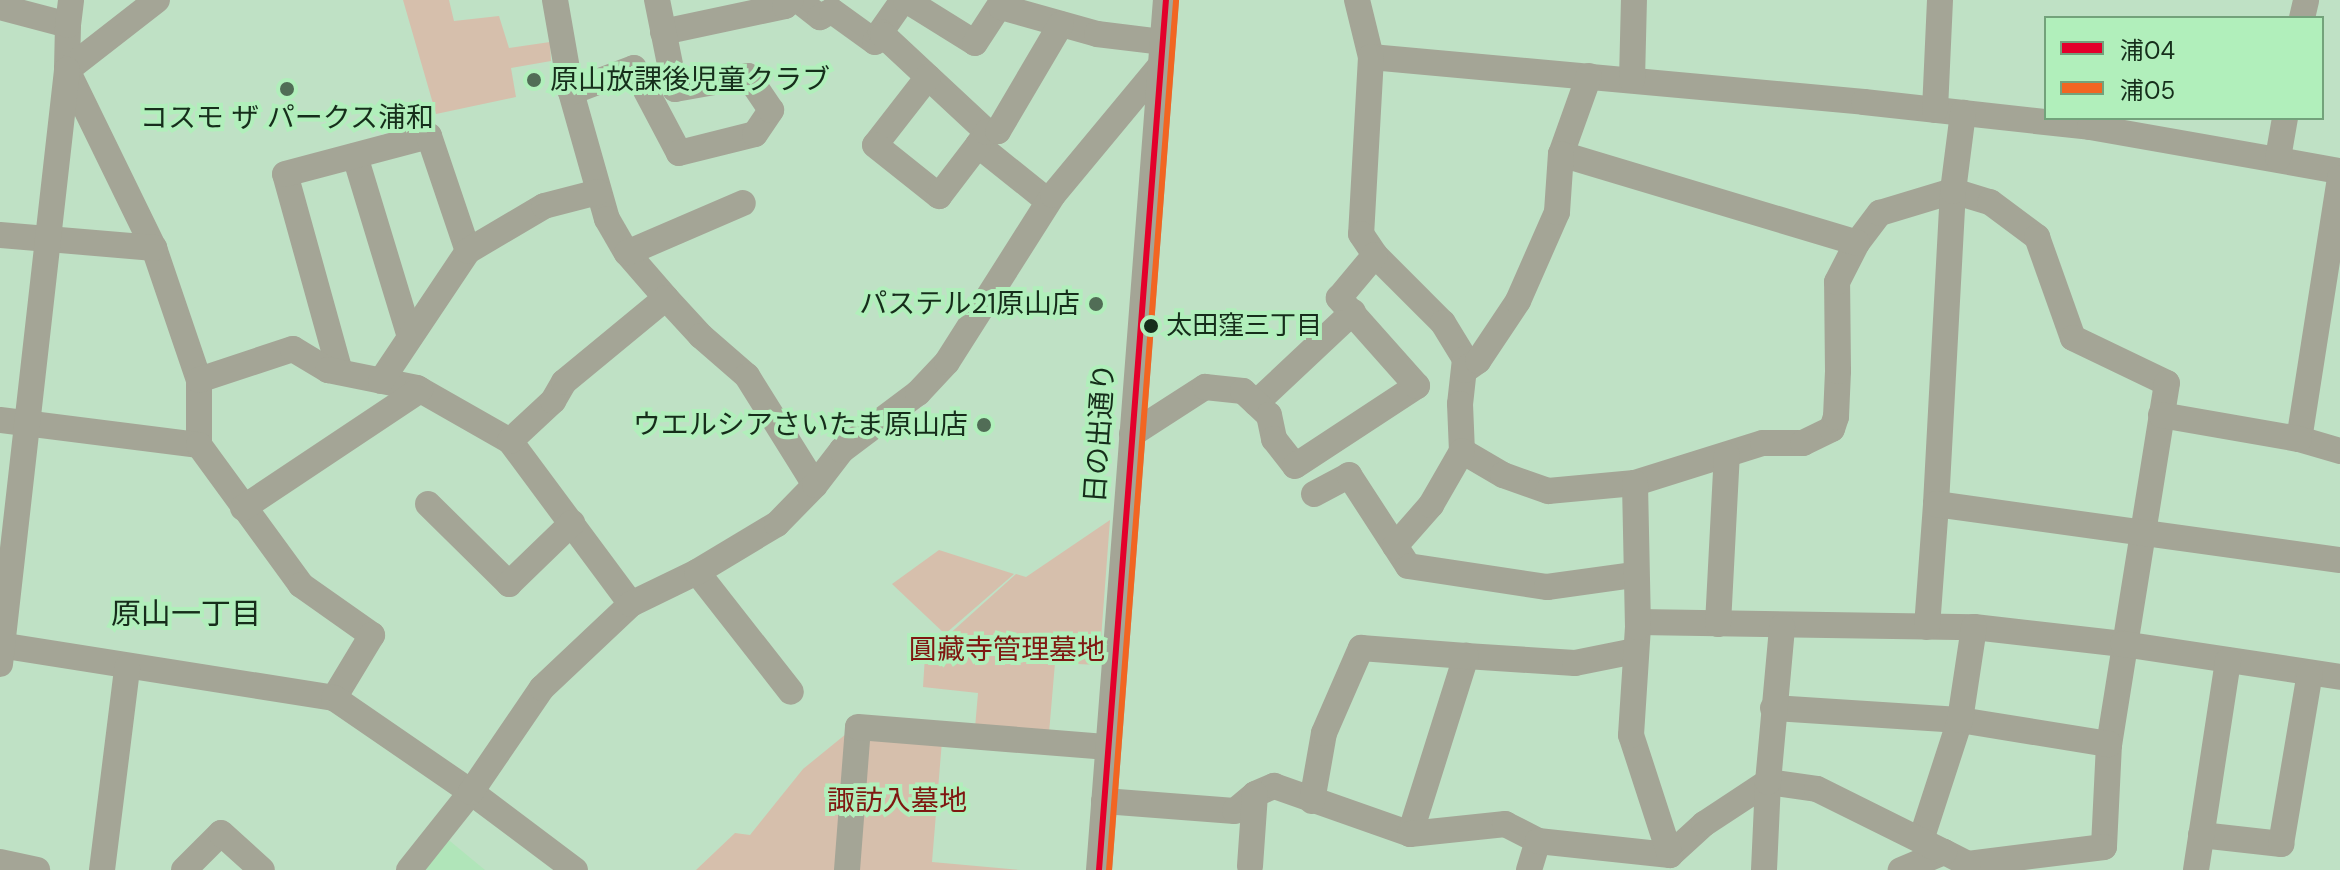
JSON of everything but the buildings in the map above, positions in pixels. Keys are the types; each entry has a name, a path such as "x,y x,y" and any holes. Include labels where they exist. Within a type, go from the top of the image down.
{"street":[{"path":"67,70 157,0"},
{"path":"555,0 571,92 607,219 627,253 666,298 701,336 747,376 815,485"},
{"path":"571,92 634,68 679,153 755,134 771,110 748,76 675,89 657,0"},
{"path":"663,32 785,6 791,0"},
{"path":"798,0 820,17 832,11 875,42 883,35"},
{"path":"409,870 471,792 542,688 631,604 697,572 777,524 815,485 842,450 918,393 947,362 1048,201 1161,54 1002,3 975,43 905,0 881,32 883,35 1048,201"},
{"name":"日の出通り","path":"1099,870 1166,0"},
{"path":"1357,0 1371,57 1361,234 1375,255 1443,323 1465,359 1460,404 1462,451 1431,505 1395,546"},
{"path":"1632,80 1634,0"},
{"path":"1935,110 1940,0"},
{"path":"0,7 70,12 67,70 30,424 1,652 334,698 471,792 575,870"},
{"path":"928,77 875,145 939,196 982,138 998,131 1061,24"},
{"path":"1371,57 2090,127 2340,171"},
{"path":"67,70 154,248 199,380 199,445 301,585 372,635 334,698"},
{"path":"1465,370 1478,361 1518,301 1557,212 1561,154 1589,76"},
{"path":"1927,627 1953,191 1963,113"},
{"path":"2278,158 2285,120"},
{"path":"340,372 285,174 429,136 468,251"},
{"path":"1561,154 1857,243"},
{"path":"355,156 410,337"},
{"path":"2299,439 2340,178"},
{"path":"1462,451 1503,475 1548,491 1635,483 1763,443 1803,443 1832,429 1836,417 1838,371 1837,282 1857,243 1880,213 1953,191 1990,202 2037,237 2073,338 2167,383 2109,744 2105,858 1950,857 1901,870"},
{"path":"381,381 468,251 544,206 598,192"},
{"path":"627,253 743,203"},
{"path":"0,235 154,248"},
{"path":"1132,434 1205,387 1243,391 1269,415 1274,439 1295,466 1417,386 1339,298 1375,255"},
{"path":"510,441 553,401 564,382 666,298"},
{"path":"1256,403 1353,312"},
{"path":"199,380 293,349 328,370 420,390 510,441 631,604"},
{"path":"243,508 420,390"},
{"path":"2161,415 2299,439 2340,451"},
{"path":"0,420 199,445"},
{"path":"1718,624 1727,455"},
{"path":"1314,494 1349,475 1408,566 1547,587 1634,575"},
{"path":"1635,483 1634,575 1638,622 1631,735 1670,855"},
{"path":"428,504 509,584 572,523"},
{"path":"1936,504 2143,530 2340,560"},
{"path":"697,572 791,692"},
{"path":"1638,622 1782,627 1974,627 2123,644 2340,677"},
{"path":"1764,870 1773,708 1782,627"},
{"path":"1950,857 1960,720 1974,627"},
{"path":"1312,801 1324,733 1361,648 1575,663 1635,651"},
{"path":"1410,834 1466,656"},
{"path":"2196,870 2228,660"},
{"path":"102,870 127,668"},
{"path":"2201,835 2281,844 2310,673"},
{"path":"1773,708 1960,720 2109,744"},
{"path":"847,870 858,727 1108,747"},
{"path":"1104,801 1235,811 1255,794 1274,786 1410,834 1505,824 1538,841 1670,855 1704,824 1768,782 1817,789 1950,857"},
{"path":"1250,866 1255,794"},
{"path":"184,870 221,833 262,870"},
{"path":"1529,870 1538,841"},
{"path":"0,862 37,870"}],"shaded area":[{"path":"439,832 485,870 403,870"}],"green space":[{"path":"403,0 449,0 454,21 499,16 509,48 550,42 551,61 511,68 516,97 436,114"},
{"name":"圓藏寺管理墓地","path":"1110,520 1099,665 1055,663 1049,733 975,728 978,693 923,687 925,656 1016,574 1026,577"},
{"path":"939,550 1014,574 945,634 892,584"},
{"path":"846,734 835,870 696,870 735,833 750,835 803,769"},
{"name":"諏訪入墓地","path":"862,739 942,741 932,862 1020,870 851,870"}],"transit line":[{"name":"浦04","path":"1099,870 1166,0"},
{"name":"浦05","path":"1109,870 1176,1"}],"place":[{"name":"原山放課後児童クラブ","path":"534,80"},
{"name":"コスモ ザ パークス浦和","path":"287,89"},
{"name":"パステル21原山店","path":"1096,304"},
{"name":"太田窪三丁目","path":"1151,326"},
{"name":"ウエルシアさいたま原山店","path":"984,425"}],"district":[{"name":"原山一丁目","path":"186,614"}]}
